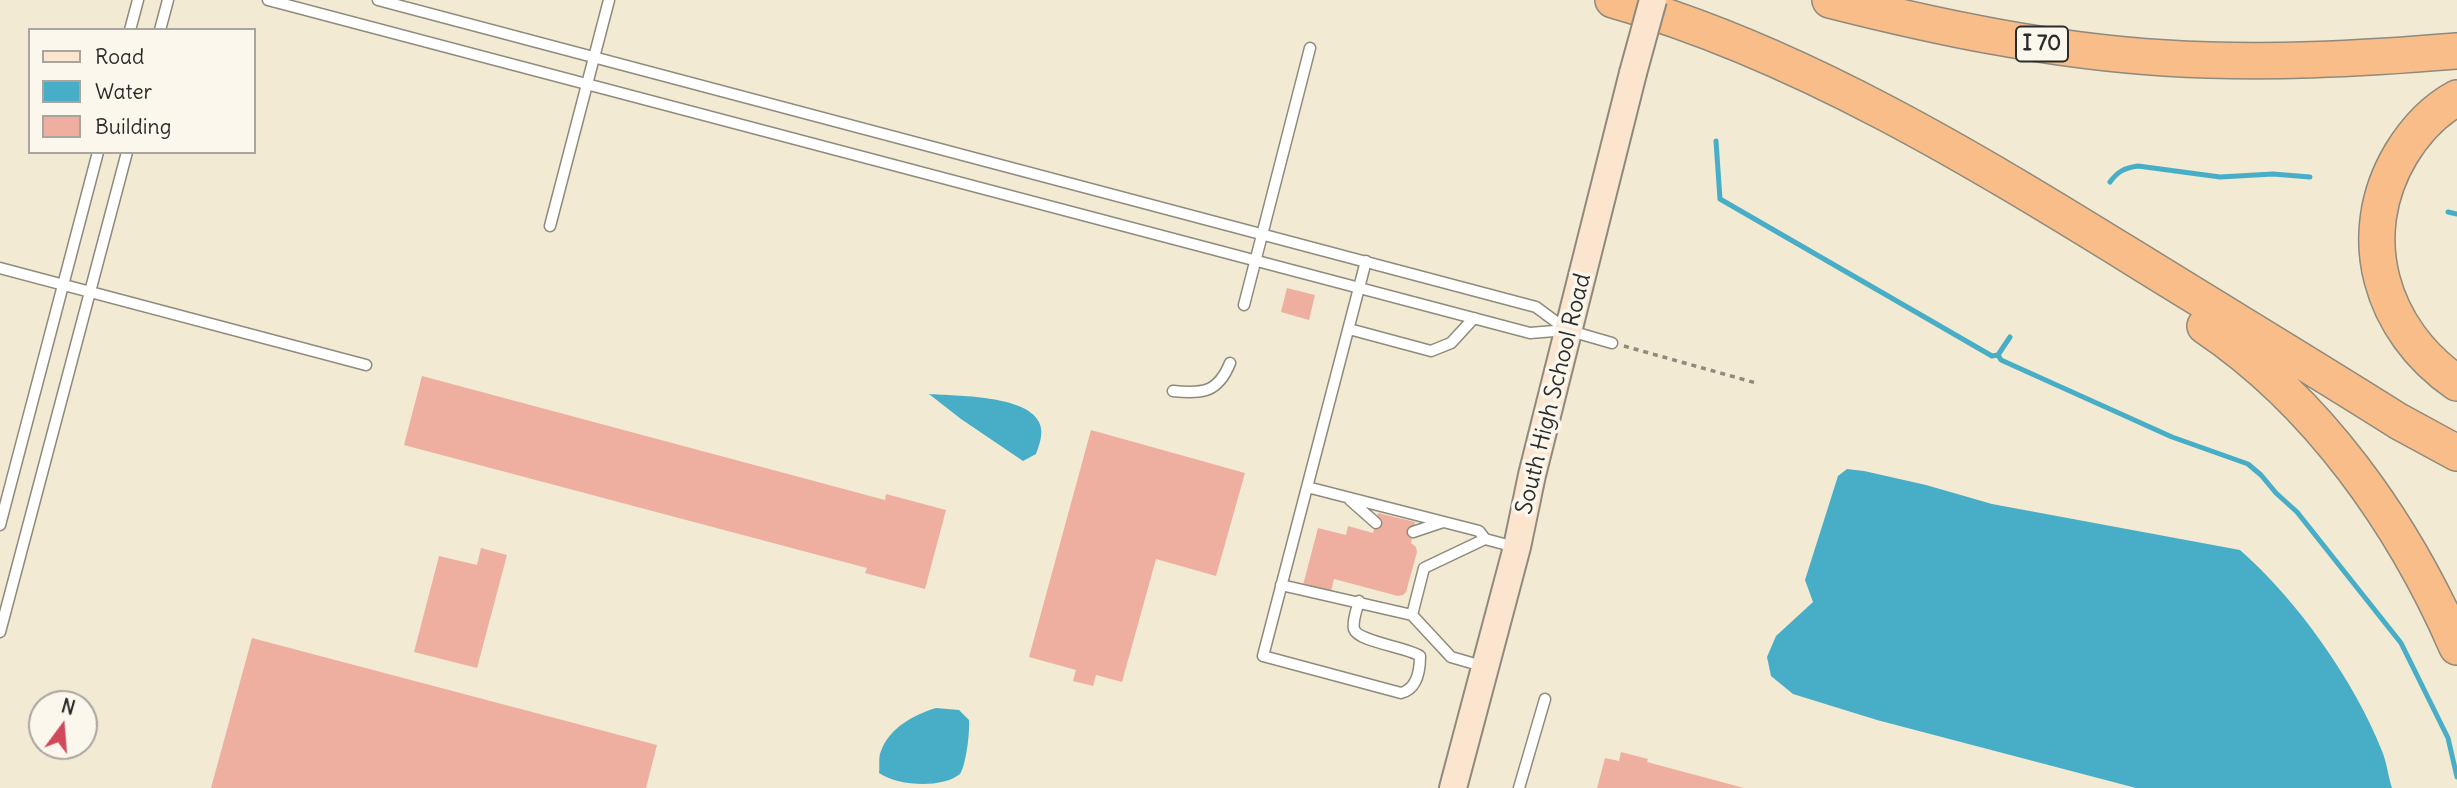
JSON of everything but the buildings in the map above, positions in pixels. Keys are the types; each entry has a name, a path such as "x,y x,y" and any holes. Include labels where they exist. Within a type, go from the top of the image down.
{"highway":[{"path":"1613,0 1740,46 1846,94 2005,179 2398,421 2457,453"},
{"name":"I 70","path":"1830,0 2014,41 2151,57 2301,60 2457,51"},
{"path":"1846,94 2211,331 2274,382 2348,463 2382,510 2415,560 2457,647"},
{"path":"2457,98 2423,124 2396,162 2379,212 2377,237 2378,261 2392,310 2404,331 2423,354 2442,373 2457,383"}],"street":[{"name":"South High School Road","path":"1453,788 1517,547 1567,330 1653,0"}],"lane":[{"path":"131,28 138,0"},
{"path":"161,28 168,0"},
{"path":"268,0 1530,333 1567,330"},
{"path":"379,0 1536,307 1567,330 1612,343"},
{"path":"550,226 609,0"},
{"path":"1244,305 1310,48"},
{"path":"0,525 97,154"},
{"path":"0,632 126,154"},
{"path":"1359,601 1354,622 1357,634 1370,640 1412,650 1420,656 1414,685 1409,691 1401,693 1263,656 1366,261"},
{"path":"0,268 366,365"},
{"path":"1349,330 1431,352 1451,343 1474,318"},
{"path":"1173,391 1206,391 1216,386 1224,377 1230,363"},
{"path":"1307,487 1479,531 1485,539 1517,547"},
{"path":"1348,497 1376,523"},
{"path":"1413,532 1443,522"},
{"path":"1412,615 1424,568 1485,539"},
{"path":"1281,585 1412,615 1451,657 1486,667"},
{"path":"1519,788 1545,699"}],"path":[{"path":"1612,343 1756,383"}],"water":[{"path":"929,394 1006,402 1032,413 1041,430 1036,454 1023,461"},
{"path":"1847,469 1926,485 1992,504 2240,550 2303,617 2340,669 2384,756 2392,788 2136,788 1877,720 1793,694 1771,676 1767,657 1776,636 1813,602 1805,580 1838,476"},
{"path":"936,708 959,710 969,720 967,748 960,774 943,782 921,784 898,781 879,773 880,753 890,735 911,718"}],"waterway":[{"path":"1716,141 1720,199 1992,356 1998,355 2001,360 2172,437 2248,464 2261,475 2297,512 2401,643 2448,738 2457,777"},
{"path":"2110,182 2122,171 2138,166 2220,177 2273,174 2310,177"},
{"path":"2448,212 2457,214"},
{"path":"1998,355 2010,337"}]}
